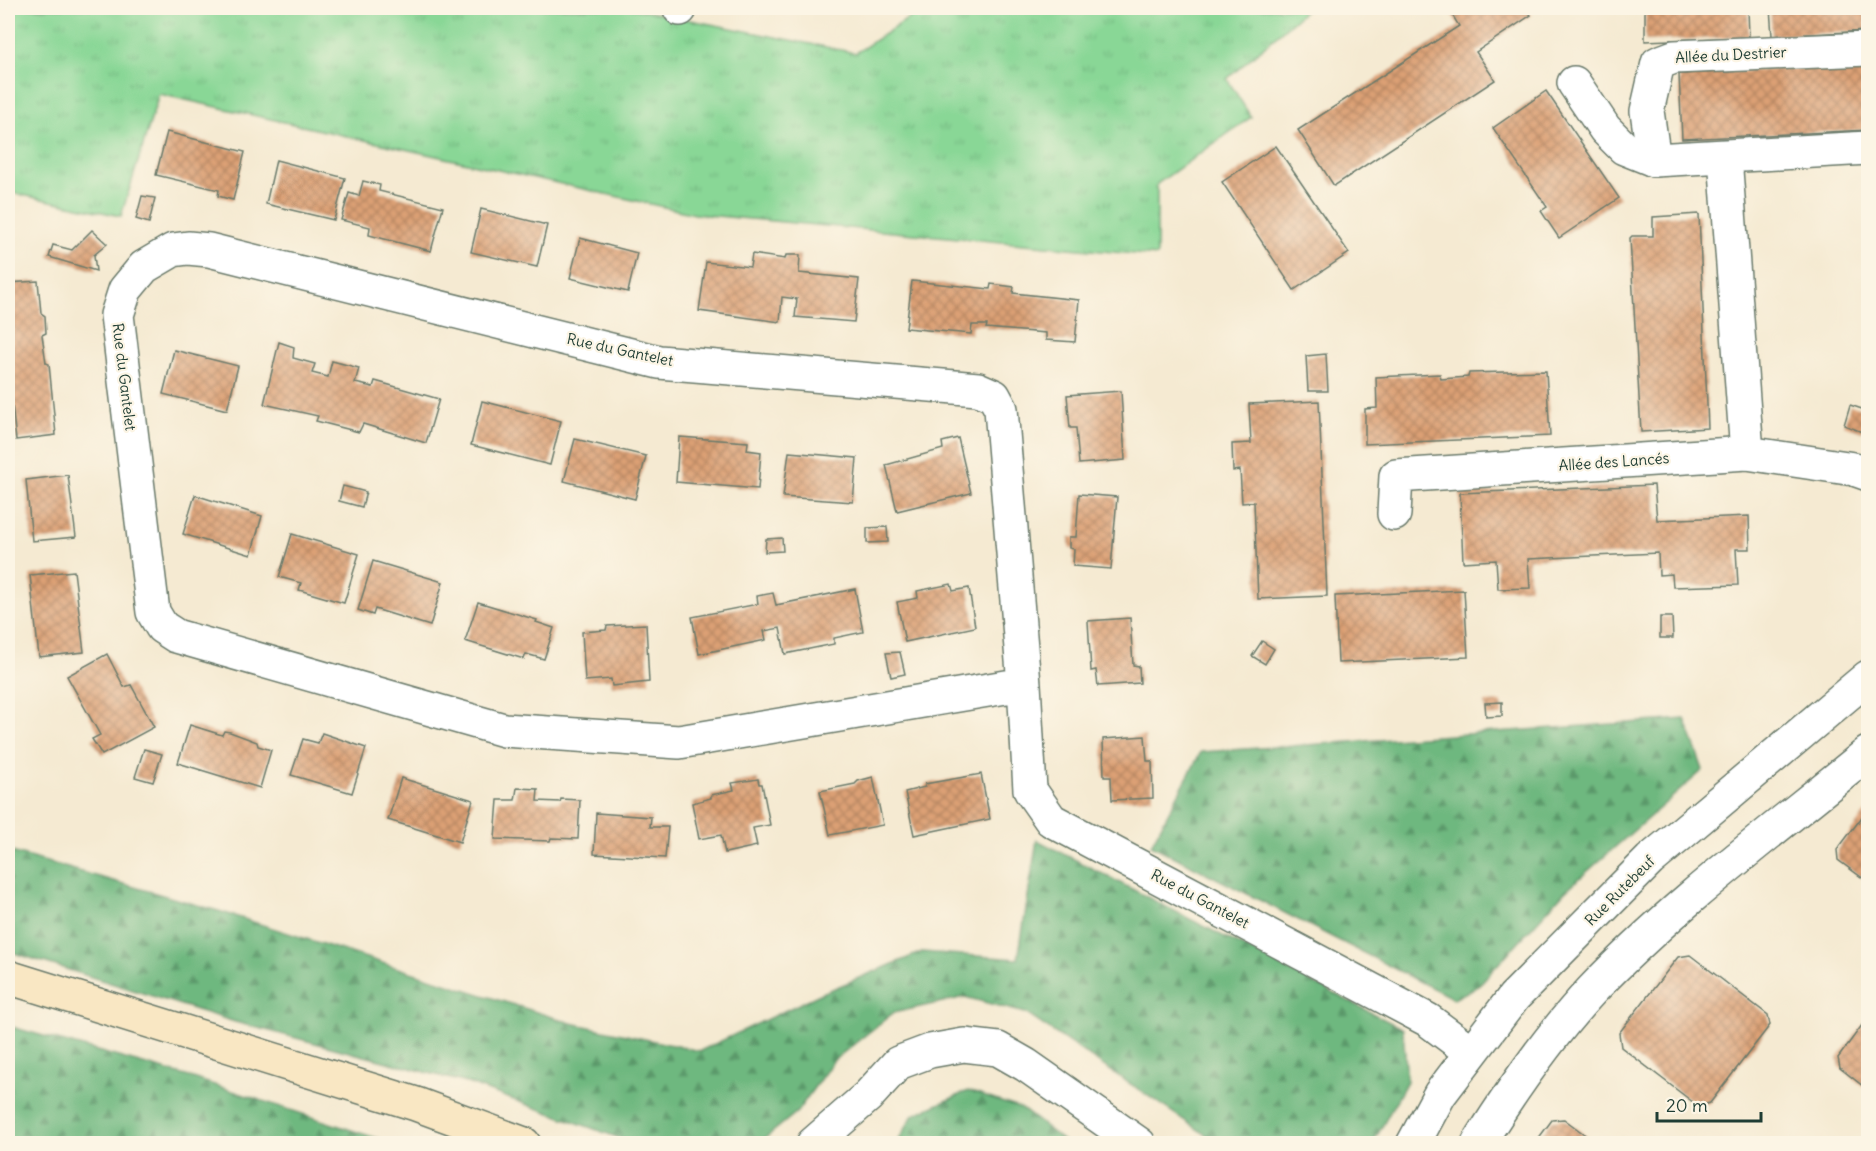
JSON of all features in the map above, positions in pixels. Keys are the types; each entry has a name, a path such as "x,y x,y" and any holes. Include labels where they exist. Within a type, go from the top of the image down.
{"main road":[{"path":"8,977 416,1104 524,1143"}],"street":[{"name":"Allée du Destrier","path":"1654,160 1647,111 1658,63 1674,57 1869,48"},
{"path":"1574,83 1605,129 1624,148 1654,160 1869,148"},
{"path":"1725,157 1746,453"},
{"name":"Rue du Gantelet","path":"1024,684 679,742 504,730 176,636 162,627 153,612 117,315 125,290 144,267 173,250 188,248 209,250 659,362 978,389 994,396 1001,409 1024,684 1030,790 1051,820 1428,1020 1471,1052"},
{"name":"Allée des Lancés","path":"1394,514 1396,476 1746,453 1869,474"},
{"name":"Rue Rutebeuf","path":"1413,1143 1440,1094 1514,997 1650,860 1869,676"},
{"path":"1478,1143 1539,1054 1592,991 1659,926 1869,753"},
{"path":"813,1143 868,1096 898,1063 930,1051 964,1045 998,1049 1026,1065 1139,1143"},
{"path":"848,1143 868,1096"}],"green space":[{"path":"8,8 630,8 856,53 924,8 1308,8 1227,79 1251,117 1157,184 1157,256 695,214 159,94 121,216 8,192"},
{"path":"1685,719 1703,770 1565,891 1478,986 1454,999 1151,845 1201,752"},
{"path":"1037,840 1403,1029 1407,1081 1373,1143 1218,1143 1025,1013 965,997 893,1013 833,1061 797,1112 759,1143 633,1143 467,1083 235,1022 8,951 8,851 222,912 571,1023 700,1051 820,994 922,952 1018,959"},
{"path":"8,1026 193,1078 391,1143 8,1143"},
{"path":"968,1091 1022,1109 1066,1143 897,1143 913,1115"}],"building":[{"path":"1448,8 1525,8 1531,15 1476,52 1495,80 1334,186 1298,130 1459,26"},
{"path":"1748,8 1749,37 1645,41 1645,9"},
{"path":"1770,8 1868,8 1868,31 1772,36"},
{"path":"1868,65 1868,130 1682,139 1679,74"},
{"path":"1546,91 1619,198 1559,238 1541,211 1547,207 1493,128"},
{"path":"167,132 245,152 233,200 218,196 219,190 156,175"},
{"path":"1276,146 1349,253 1294,290 1222,182"},
{"path":"276,160 345,178 334,220 266,204"},
{"path":"363,181 380,185 379,191 443,207 431,251 369,235 370,227 341,220 349,193 359,196"},
{"path":"142,196 155,198 149,223 136,219"},
{"path":"481,209 547,225 537,267 471,252"},
{"path":"1699,214 1708,428 1641,432 1630,238 1632,236 1653,236 1653,217"},
{"path":"92,230 107,244 94,255 96,271 49,257 53,245 72,250"},
{"path":"580,238 637,253 628,292 570,278"},
{"path":"752,254 785,259 786,255 800,255 799,273 859,279 854,322 795,317 797,299 782,297 780,322 699,311 706,262 750,267"},
{"path":"38,281 41,313 45,316 46,333 42,335 46,363 49,364 56,435 16,440 8,368 8,283"},
{"path":"912,281 990,289 991,284 1014,287 1013,293 1079,300 1075,342 1046,340 1046,333 986,328 987,325 972,325 971,334 906,328"},
{"path":"279,342 294,347 293,358 315,364 312,373 328,377 332,361 359,368 355,383 373,387 375,381 439,399 426,443 363,424 359,432 316,421 318,416 264,404"},
{"path":"174,350 238,366 227,410 163,394"},
{"path":"1326,354 1328,391 1308,391 1306,356"},
{"path":"1546,371 1550,436 1365,444 1365,409 1377,408 1376,377 1440,374 1441,379 1468,377 1469,373"},
{"path":"1121,391 1125,460 1079,464 1076,428 1070,428 1067,395"},
{"path":"482,401 561,421 550,465 471,445"},
{"path":"1319,401 1327,596 1258,599 1254,502 1242,503 1240,470 1233,471 1232,444 1251,443 1249,404"},
{"path":"1850,405 1868,411 1862,432 1844,425"},
{"path":"679,437 748,442 747,450 761,452 758,489 676,482"},
{"path":"958,438 971,493 897,511 886,465 943,449 942,442"},
{"path":"575,439 646,456 635,499 564,481"},
{"path":"789,452 857,458 853,502 783,497"},
{"path":"68,475 76,537 32,541 26,480"},
{"path":"1654,485 1657,520 1749,516 1750,549 1736,549 1738,585 1673,587 1672,574 1659,575 1658,553 1528,559 1530,588 1498,589 1496,560 1463,562 1460,493"},
{"path":"343,486 366,492 362,507 339,501"},
{"path":"1079,494 1117,497 1111,569 1073,566 1074,549 1069,548 1069,537 1076,537"},
{"path":"195,495 262,516 251,555 183,534"},
{"path":"887,527 888,542 867,543 867,528"},
{"path":"292,534 359,554 344,603 299,590 301,583 279,577"},
{"path":"782,538 783,551 765,552 766,539"},
{"path":"373,561 443,582 430,626 375,609 373,615 358,610"},
{"path":"74,571 84,652 39,657 30,575"},
{"path":"951,584 953,591 969,588 975,627 905,642 897,602 918,598 917,591"},
{"path":"855,589 863,632 834,638 834,644 785,654 780,628 764,631 766,640 699,654 692,617 758,604 757,596 773,593 776,605"},
{"path":"1464,590 1468,657 1338,663 1335,596"},
{"path":"478,602 537,620 536,622 554,628 544,659 526,654 524,659 465,641"},
{"path":"1660,617 1672,617 1673,638 1660,638"},
{"path":"1130,618 1133,665 1139,666 1140,683 1098,686 1096,670 1091,671 1088,621"},
{"path":"646,624 649,682 612,686 611,679 585,681 582,632 606,630 607,626"},
{"path":"1262,641 1274,649 1265,664 1252,656"},
{"path":"900,652 905,674 891,677 886,653"},
{"path":"107,654 124,687 131,685 154,727 102,755 92,739 100,735 67,676"},
{"path":"1502,702 1502,716 1486,717 1485,703"},
{"path":"190,725 222,735 224,731 230,732 271,750 260,788 178,763"},
{"path":"322,733 366,748 352,793 291,775 303,739 318,743"},
{"path":"1145,736 1147,761 1152,761 1153,798 1112,800 1111,777 1104,777 1103,739"},
{"path":"144,749 162,754 153,782 135,777"},
{"path":"981,774 990,819 914,835 905,792 925,787 925,784"},
{"path":"873,777 883,825 830,835 820,791 855,784"},
{"path":"401,778 473,800 460,842 388,820"},
{"path":"758,779 759,784 762,784 770,825 753,828 757,846 725,853 721,835 699,839 692,803 711,798 711,795 734,790 732,783"},
{"path":"517,788 538,789 537,801 580,800 578,839 551,838 550,841 495,839 498,800 515,800"},
{"path":"1868,809 1868,882 1838,860 1837,850"},
{"path":"596,813 651,817 650,827 668,827 665,858 594,854"},
{"path":"1690,955 1768,1015 1770,1025 1710,1103 1698,1106 1621,1047 1619,1033 1678,957"},
{"path":"1868,1017 1868,1090 1840,1068 1838,1058"},
{"path":"1564,1119 1596,1143 1535,1143 1552,1120"}]}
